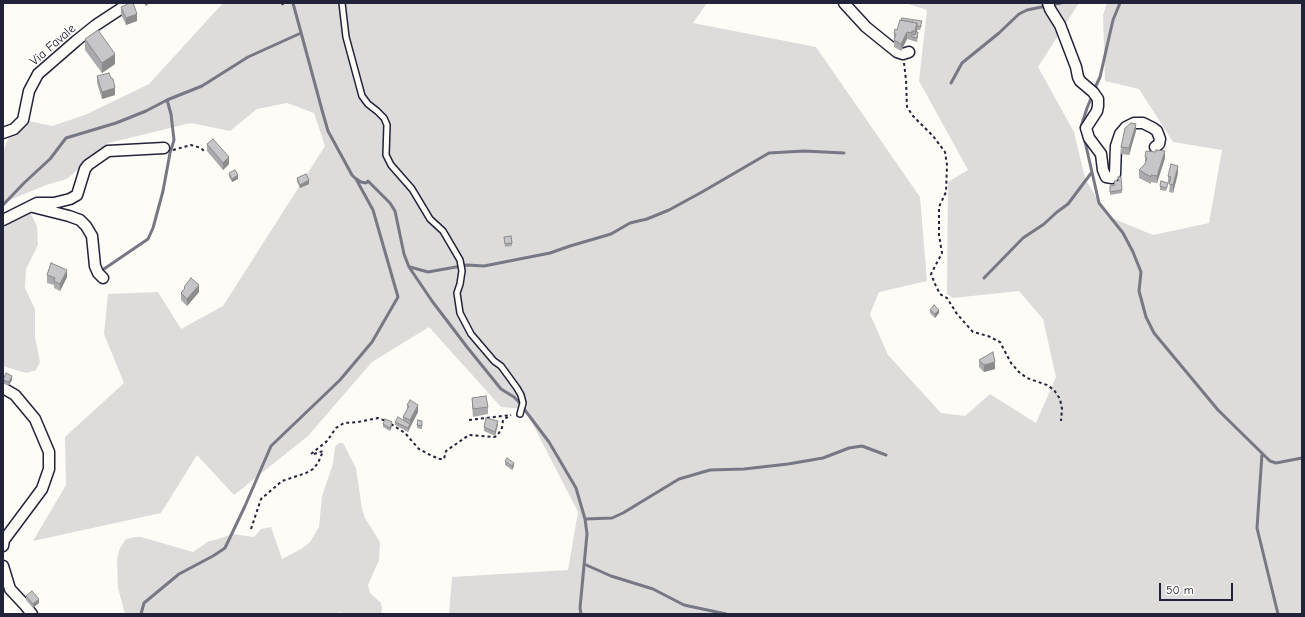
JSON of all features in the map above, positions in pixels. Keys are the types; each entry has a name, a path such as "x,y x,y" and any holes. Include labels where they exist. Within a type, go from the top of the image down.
{"street":[{"path":"844,3 870,30 897,52 906,53"},
{"path":"1048,3 1060,25 1080,81 1093,92 1098,99 1097,111 1086,128 1089,138 1101,154 1103,170 1106,177 1112,178 1115,174 1116,146 1120,134 1126,127 1134,123 1149,125 1159,135 1159,144 1155,147"},
{"name":"Via Favale","path":"3,133 14,129 23,120 29,91 38,74 96,25 125,6"},
{"path":"3,220 37,203 54,203 70,199 77,195 85,169 88,165 108,151 164,148"},
{"path":"30,207 36,207 80,220 92,236 95,266 98,273 103,278"},
{"path":"3,388 15,395 35,419 49,452 49,469 42,489 4,540 3,546"},
{"path":"3,566 10,589 32,614"}],"lane":[{"path":"342,3 346,37 362,96 368,104 384,118 387,125 386,155 394,169 412,190 430,219 443,231 460,260 462,271 457,293 460,313 471,334 494,361 501,366 517,388 523,403 520,414"}],"path":[{"path":"281,3 284,5 286,3"},
{"path":"906,53 907,107 945,152 947,165 946,192 939,207 938,235 942,253 931,274 940,294 947,298 957,314 973,332 988,336 1000,342 1011,363 1019,372 1027,378 1047,385 1054,390 1060,399 1062,409 1061,421"},
{"path":"164,148 175,151 191,145 201,148 205,152"},
{"path":"469,420 520,414"},
{"path":"251,529 261,499 282,481 312,470 318,463 323,451 311,454 327,441 336,428 344,423 378,418 390,423 405,433 419,449 440,459 444,459 446,451 469,435 497,436 502,428 503,420 511,415"}],"shaded area":[{"path":"223,3 707,3 693,23 816,47 920,197 927,281 879,292 870,314 888,355 941,413 965,416 990,394 1036,423 1056,377 1043,319 1019,291 953,298 947,294 948,182 968,170 919,81 927,10 905,3 1079,3 1038,67 1074,132 1085,178 1107,216 1153,235 1209,223 1222,150 1173,142 1139,89 1105,81 1103,15 1107,3 1302,3 1302,614 449,614 452,577 568,570 578,512 525,409 501,407 429,327 372,362 308,436 234,495 197,455 161,513 33,541 66,485 65,437 124,383 104,334 108,294 158,292 181,329 223,306 325,146 314,113 287,103 257,109 230,131 191,123 108,143 67,179 46,185 3,203 3,152 8,139 29,121 52,126 85,115 149,84"},
{"path":"26,213 31,214 37,226 38,245 26,269 25,288 35,309 35,337 40,362 36,370 26,373 3,366 3,225"},
{"path":"339,443 343,443 356,468 362,509 365,518 380,542 379,560 368,585 370,593 381,603 381,614 346,614 339,612 337,614 125,614 118,588 117,559 120,548 126,539 141,537 193,552 209,541 233,534 254,537 261,529 271,527 282,559 301,549 310,542 319,527 322,496 333,464 335,447"}],"building":[{"path":"133,3 137,14 126,18 121,7"},
{"path":"902,18 922,21 920,27 917,26 917,23 901,20"},
{"path":"900,20 917,23 915,31 912,31 912,33 907,32 901,44 894,40 896,34 894,33 895,29 897,30"},
{"path":"98,30 115,54 102,63 85,39"},
{"path":"916,32 918,32 917,38 912,37 912,34 915,35"},
{"path":"109,73 113,79 115,88 102,92 97,76"},
{"path":"1131,123 1136,124 1129,148 1121,147 1125,128"},
{"path":"213,139 229,157 223,163 207,144"},
{"path":"1156,150 1165,151 1157,176 1151,175 1151,177 1139,170 1145,164 1147,158 1145,157 1146,151 1156,152"},
{"path":"1171,164 1178,166 1173,185 1169,184 1171,177 1168,176"},
{"path":"235,170 238,175 232,179 229,173"},
{"path":"306,174 309,180 300,185 297,178"},
{"path":"1118,177 1121,177 1122,190 1110,192 1110,186 1115,185 1114,181 1119,181"},
{"path":"1161,181 1168,183 1166,188 1160,186"},
{"path":"511,236 512,243 505,244 504,237"},
{"path":"51,263 67,270 60,284 54,281 55,278 47,275"},
{"path":"191,278 199,285 187,299 181,293"},
{"path":"934,305 939,310 935,314 930,310"},
{"path":"993,352 995,362 984,365 979,360"},
{"path":"6,373 12,376 9,382 3,380"},
{"path":"486,396 488,407 473,409 472,398"},
{"path":"410,400 418,405 410,420 403,417 409,406 407,405"},
{"path":"398,417 410,424 408,428 395,422"},
{"path":"486,418 498,421 495,432 484,427"},
{"path":"385,419 392,422 390,428 383,424"},
{"path":"418,420 422,421 422,426 417,425"},
{"path":"507,458 514,463 512,466 505,461"},
{"path":"32,591 39,599 33,604 26,596"}],"waterway":[{"path":"293,3 328,131 352,175 361,182 366,183 368,181 390,203 395,211 404,254 409,267 432,301 467,347 501,389 518,401 549,442 576,488 585,519 587,534 580,608 581,614"},
{"path":"951,83 962,63 999,33 1019,14 1027,10 1061,3"},
{"path":"1094,90 1100,77 1113,20 1120,3"},
{"path":"3,205 50,159 66,138 116,123 202,86 248,57 301,33"},
{"path":"1082,130 1081,127 1092,96"},
{"path":"101,271 148,239 153,228 174,140 171,114 167,100"},
{"path":"1084,137 1099,203 1123,233 1141,272 1139,291 1146,317 1154,333 1218,410 1270,461 1276,463 1302,458"},
{"path":"410,267 428,272 467,265 484,266 550,253 611,234 630,223 647,219 669,210 769,153 804,151 844,153"},
{"path":"984,278 1023,238 1044,224 1068,204 1092,172"},
{"path":"141,614 144,603 179,574 225,548 271,446 340,380 372,342 398,297 373,210 356,179"},
{"path":"585,519 612,518 623,513 679,479 710,470 744,469 788,464 823,458 849,448 862,446 886,455"},
{"path":"1262,454 1257,528 1278,614"},
{"path":"584,564 611,576 653,589 684,605 726,614"}]}
